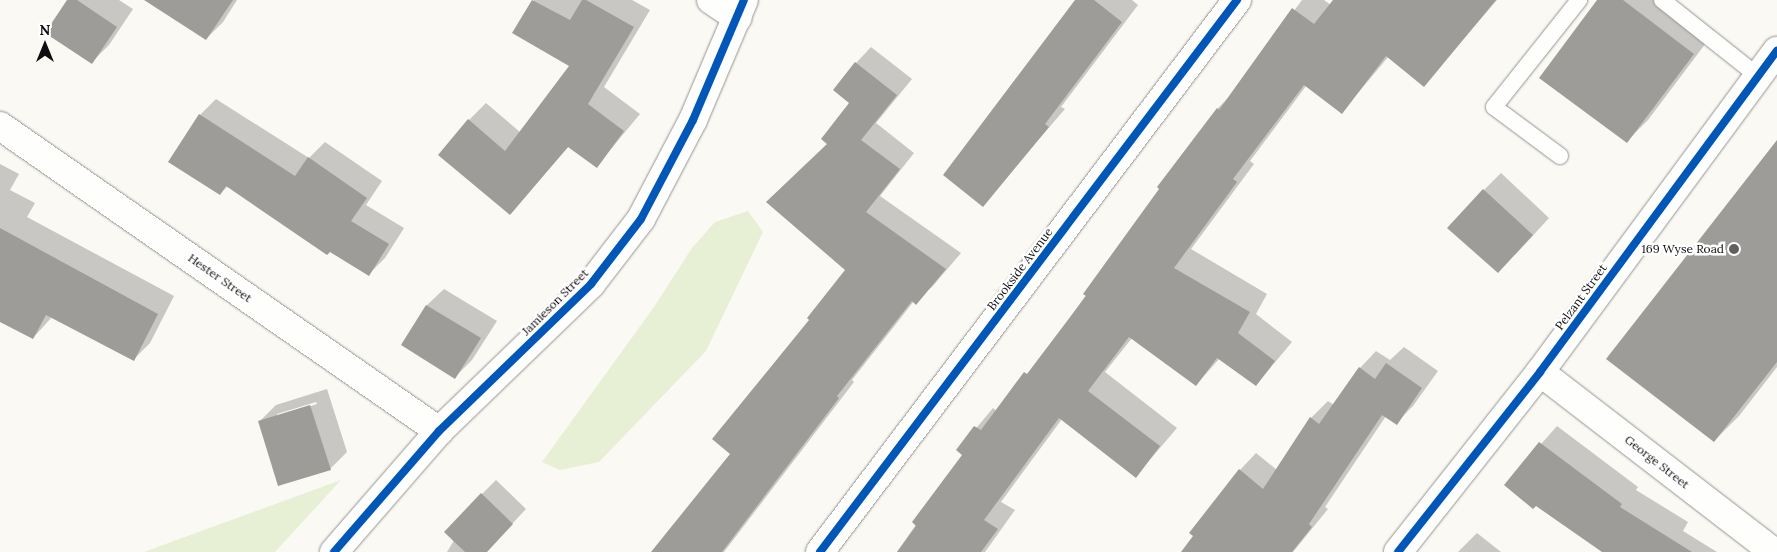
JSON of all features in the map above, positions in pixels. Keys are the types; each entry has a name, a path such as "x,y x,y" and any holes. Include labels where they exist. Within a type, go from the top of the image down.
{"street":[{"path":"711,0 741,9"},
{"name":"Brookside Avenue","path":"820,552 1237,0"},
{"name":"Jamieson Street","path":"334,552 439,431 591,284 640,219 693,120 741,9"},
{"name":"Pelzant Street","path":"1398,552 1540,372 1777,51"},
{"name":"Hester Street","path":"0,126 439,431"},
{"name":"George Street","path":"1540,372 1774,552"}],"lane":[{"path":"1560,156 1494,107 1579,0"},
{"path":"1662,0 1758,76"}],"green space":[{"path":"748,211 763,232 706,351 599,462 560,470 542,462 654,307 692,248 715,222"},
{"path":"341,480 275,552 144,552"}],"building":[{"path":"67,0 77,0 117,27 92,64 45,33"},
{"path":"144,0 233,0 206,40"},
{"path":"532,0 570,20 582,0 586,0 634,27 588,104 624,131 597,168 568,147 510,215 438,155 468,119 505,151 569,66 512,33"},
{"path":"1075,0 1094,0 1122,22 1045,124 1049,127 983,207 943,175"},
{"path":"1333,0 1496,0 1424,87 1386,56 1342,114 1304,85 1233,179 1237,182 1174,268 1250,312 1238,333 1275,361 1256,386 1217,358 1196,386 1129,337 1088,391 1160,446 1136,478 1059,418 984,520 998,529 981,552 897,552 916,526 912,522 962,455 956,450 974,426 981,430 1024,372 1027,374 1086,296 1083,294 1159,189 1157,187 1217,108 1219,110 1292,8 1314,24"},
{"path":"1597,0 1623,0 1694,54 1627,143 1539,78"},
{"path":"855,62 897,95 861,140 900,169 866,212 946,269 916,305 912,301 837,396 839,398 722,552 651,552 730,454 712,439 809,320 807,318 845,270 766,202 827,144 821,139 849,103 833,90"},
{"path":"199,114 295,176 308,157 367,198 351,221 389,244 369,276 330,252 327,255 226,186 220,195 168,162"},
{"name":"169 Wyse Road","path":"1777,140 1777,362 1714,442 1606,359"},
{"path":"1483,189 1533,235 1498,273 1447,228"},
{"path":"0,228 158,314 134,361 46,315 33,339 0,322"},
{"path":"426,305 481,338 455,379 401,345"},
{"path":"1386,363 1422,388 1397,425 1382,415 1309,524 1312,527 1292,552 1181,552 1193,536 1189,533 1239,469 1263,489 1310,417 1319,424 1359,367 1375,379"},
{"path":"310,405 331,470 278,486 258,421"},
{"path":"1539,442 1622,504 1620,507 1692,552 1602,552 1536,506 1533,509 1504,485"},
{"path":"481,493 513,524 487,552 465,552 444,532"}],"cycle path":[{"path":"334,552 439,431 591,284 641,219 693,120 744,0"},
{"path":"820,552 1237,0"},
{"path":"1398,552 1540,372 1777,51"}],"place":[{"name":"169 Wyse Road","path":"1734,249"}]}
